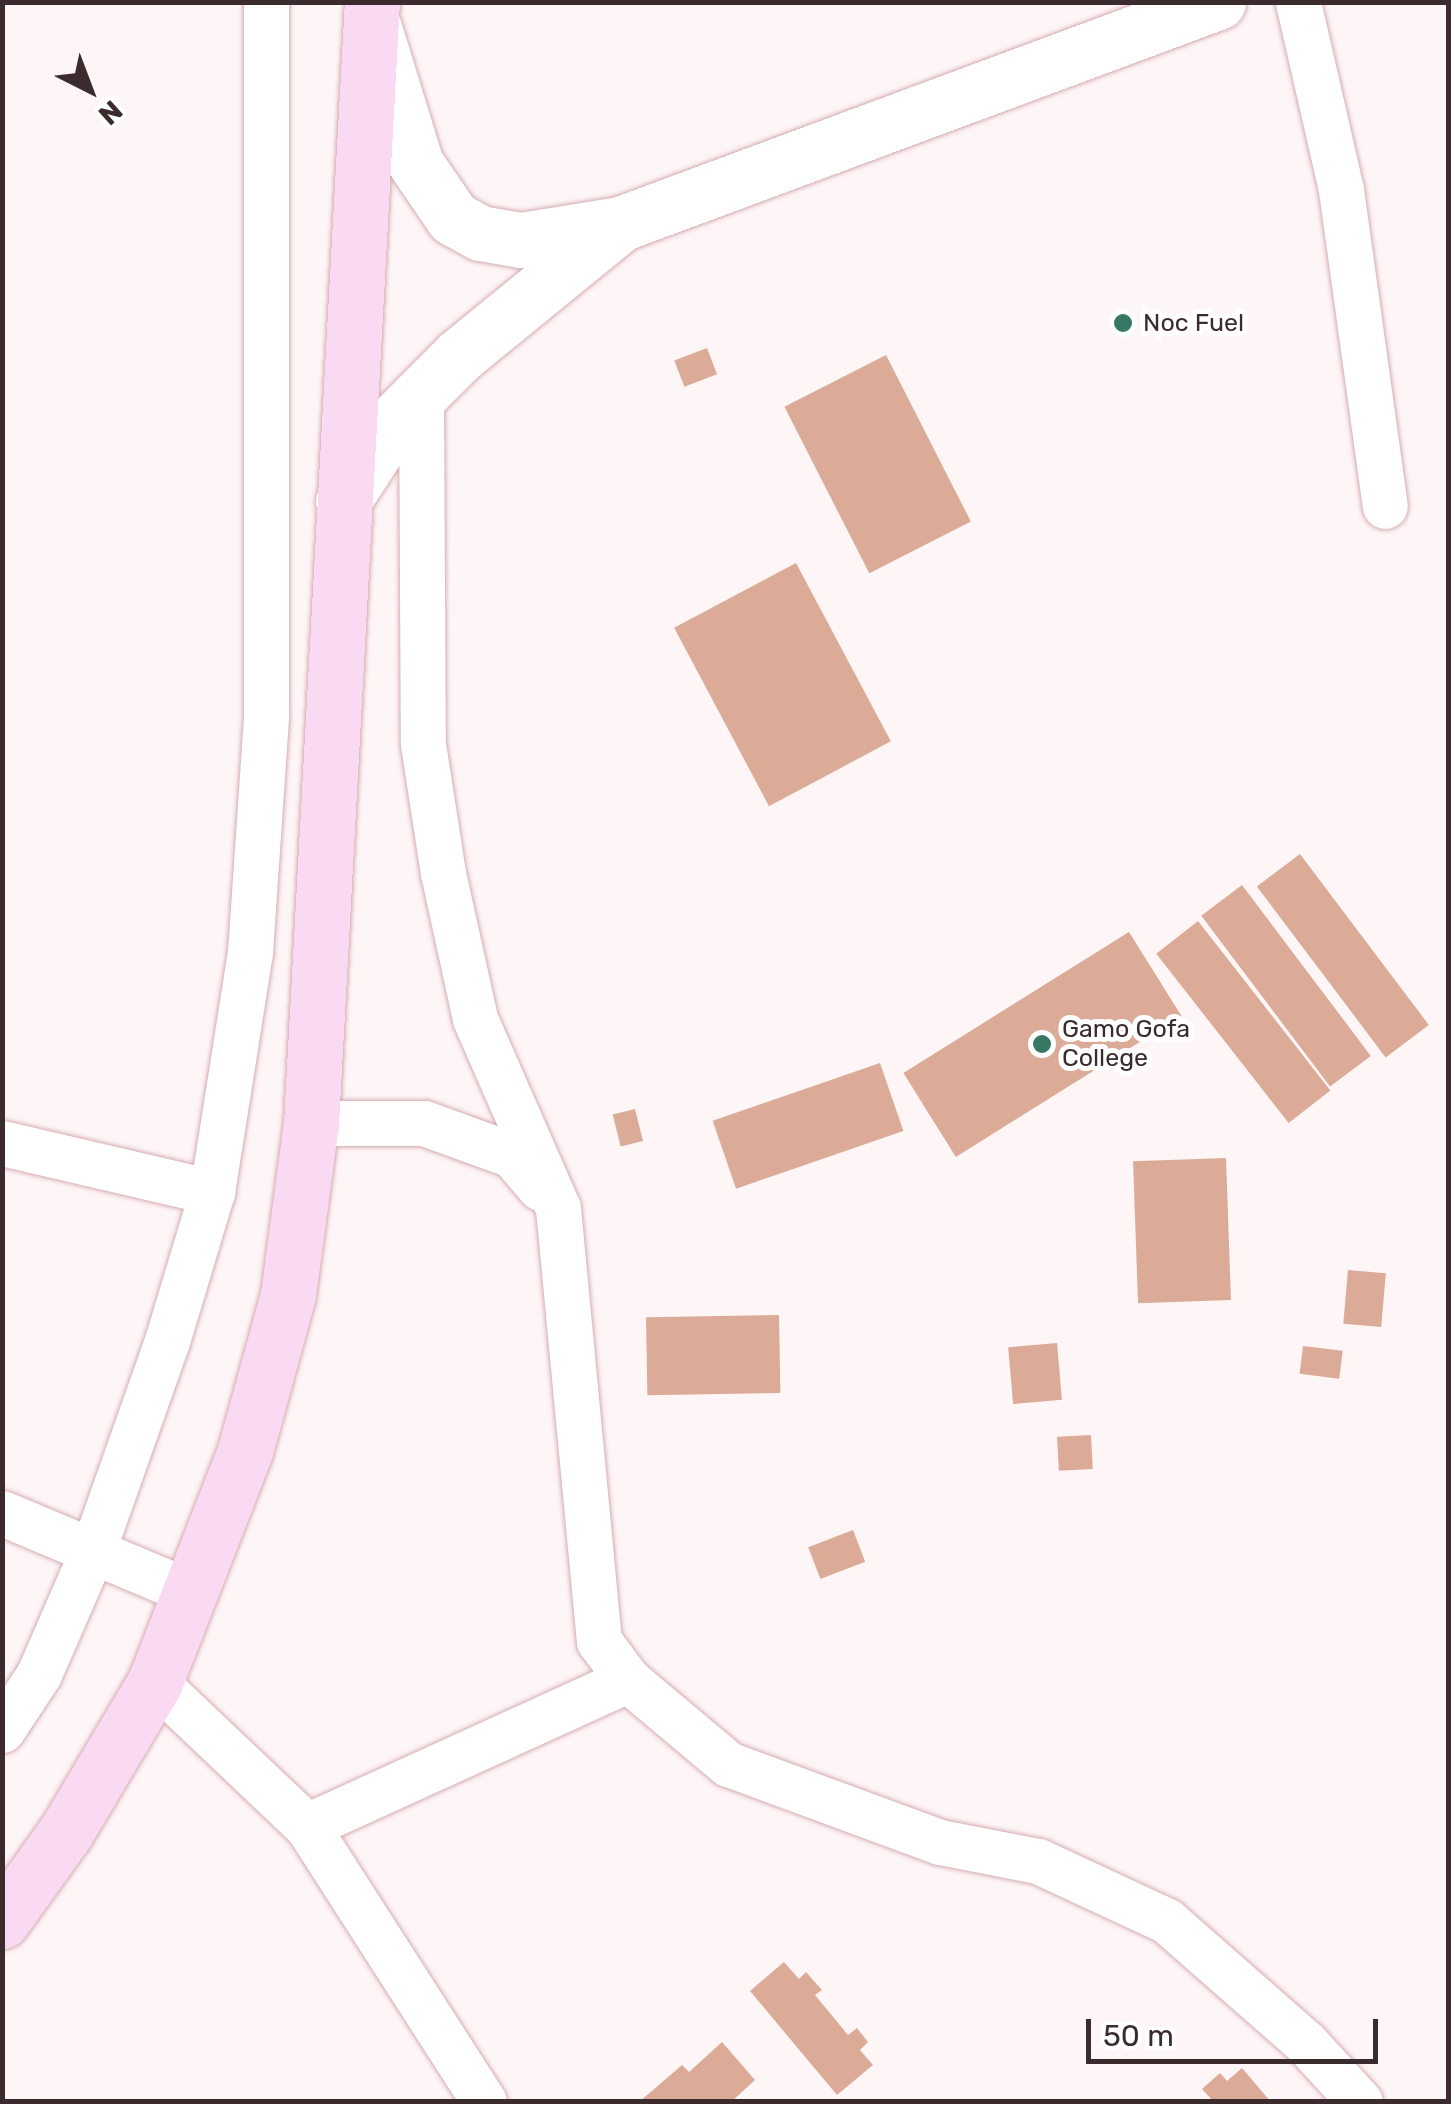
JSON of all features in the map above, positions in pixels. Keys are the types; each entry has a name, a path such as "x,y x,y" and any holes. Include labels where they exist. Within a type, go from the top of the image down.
{"main road":[{"path":"2,1921 66,1832 155,1682 244,1451 288,1295 312,1123 371,10"}],"street":[{"path":"2,1730 39,1674 93,1550 167,1341 212,1192 250,952 266,717 266,2"},
{"path":"371,10 416,164 454,218 480,234 521,240 620,224 1218,2"},
{"path":"1298,2 1341,190 1385,506"},
{"path":"342,501 397,418 460,355 620,224"},
{"path":"421,394 423,744 443,873 475,1018 558,1208 600,1640 628,1680 728,1764 940,1842 1038,1860 1167,1920 1306,2042 1355,2100"},
{"path":"312,1123 424,1123 467,1136 512,1156 558,1208"},
{"path":"2,1143 212,1192"},
{"path":"2,1513 192,1593"},
{"path":"307,1826 628,1680"},
{"path":"155,1682 307,1826 484,2102"}],"building":[{"path":"707,348 717,374 684,387 674,361"},
{"path":"886,355 971,522 869,573 784,407"},
{"path":"796,563 891,741 769,806 674,628"},
{"path":"1300,854 1429,1025 1386,1057 1257,886"},
{"path":"1242,885 1371,1056 1330,1087 1201,916"},
{"path":"1198,921 1330,1090 1289,1123 1156,954"},
{"name":"Gamo Gofa College","path":"1129,932 1181,1016 956,1157 903,1073"},
{"path":"880,1063 903,1131 736,1189 713,1121"},
{"path":"635,1109 643,1141 621,1147 613,1115"},
{"path":"1226,1158 1231,1300 1138,1303 1133,1161"},
{"path":"1348,1270 1386,1273 1381,1327 1343,1324"},
{"path":"779,1315 780,1393 647,1395 646,1317"},
{"path":"1057,1343 1062,1400 1013,1404 1008,1347"},
{"path":"1303,1346 1343,1351 1339,1379 1300,1374"},
{"path":"1091,1435 1093,1469 1059,1471 1057,1437"},
{"path":"853,1530 865,1562 820,1579 808,1547"},
{"path":"784,1962 799,1979 806,1972 822,1990 815,1995 848,2035 857,2028 868,2042 860,2050 873,2065 837,2095 750,1991"},
{"path":"722,2042 755,2080 731,2102 639,2102 682,2065 689,2072"},
{"path":"1242,2068 1271,2102 1214,2102 1202,2089 1220,2073 1227,2081"}],"place":[{"name":"Noc Fuel","path":"1123,323"},
{"name":"Gamo Gofa College","path":"1042,1044"}]}
